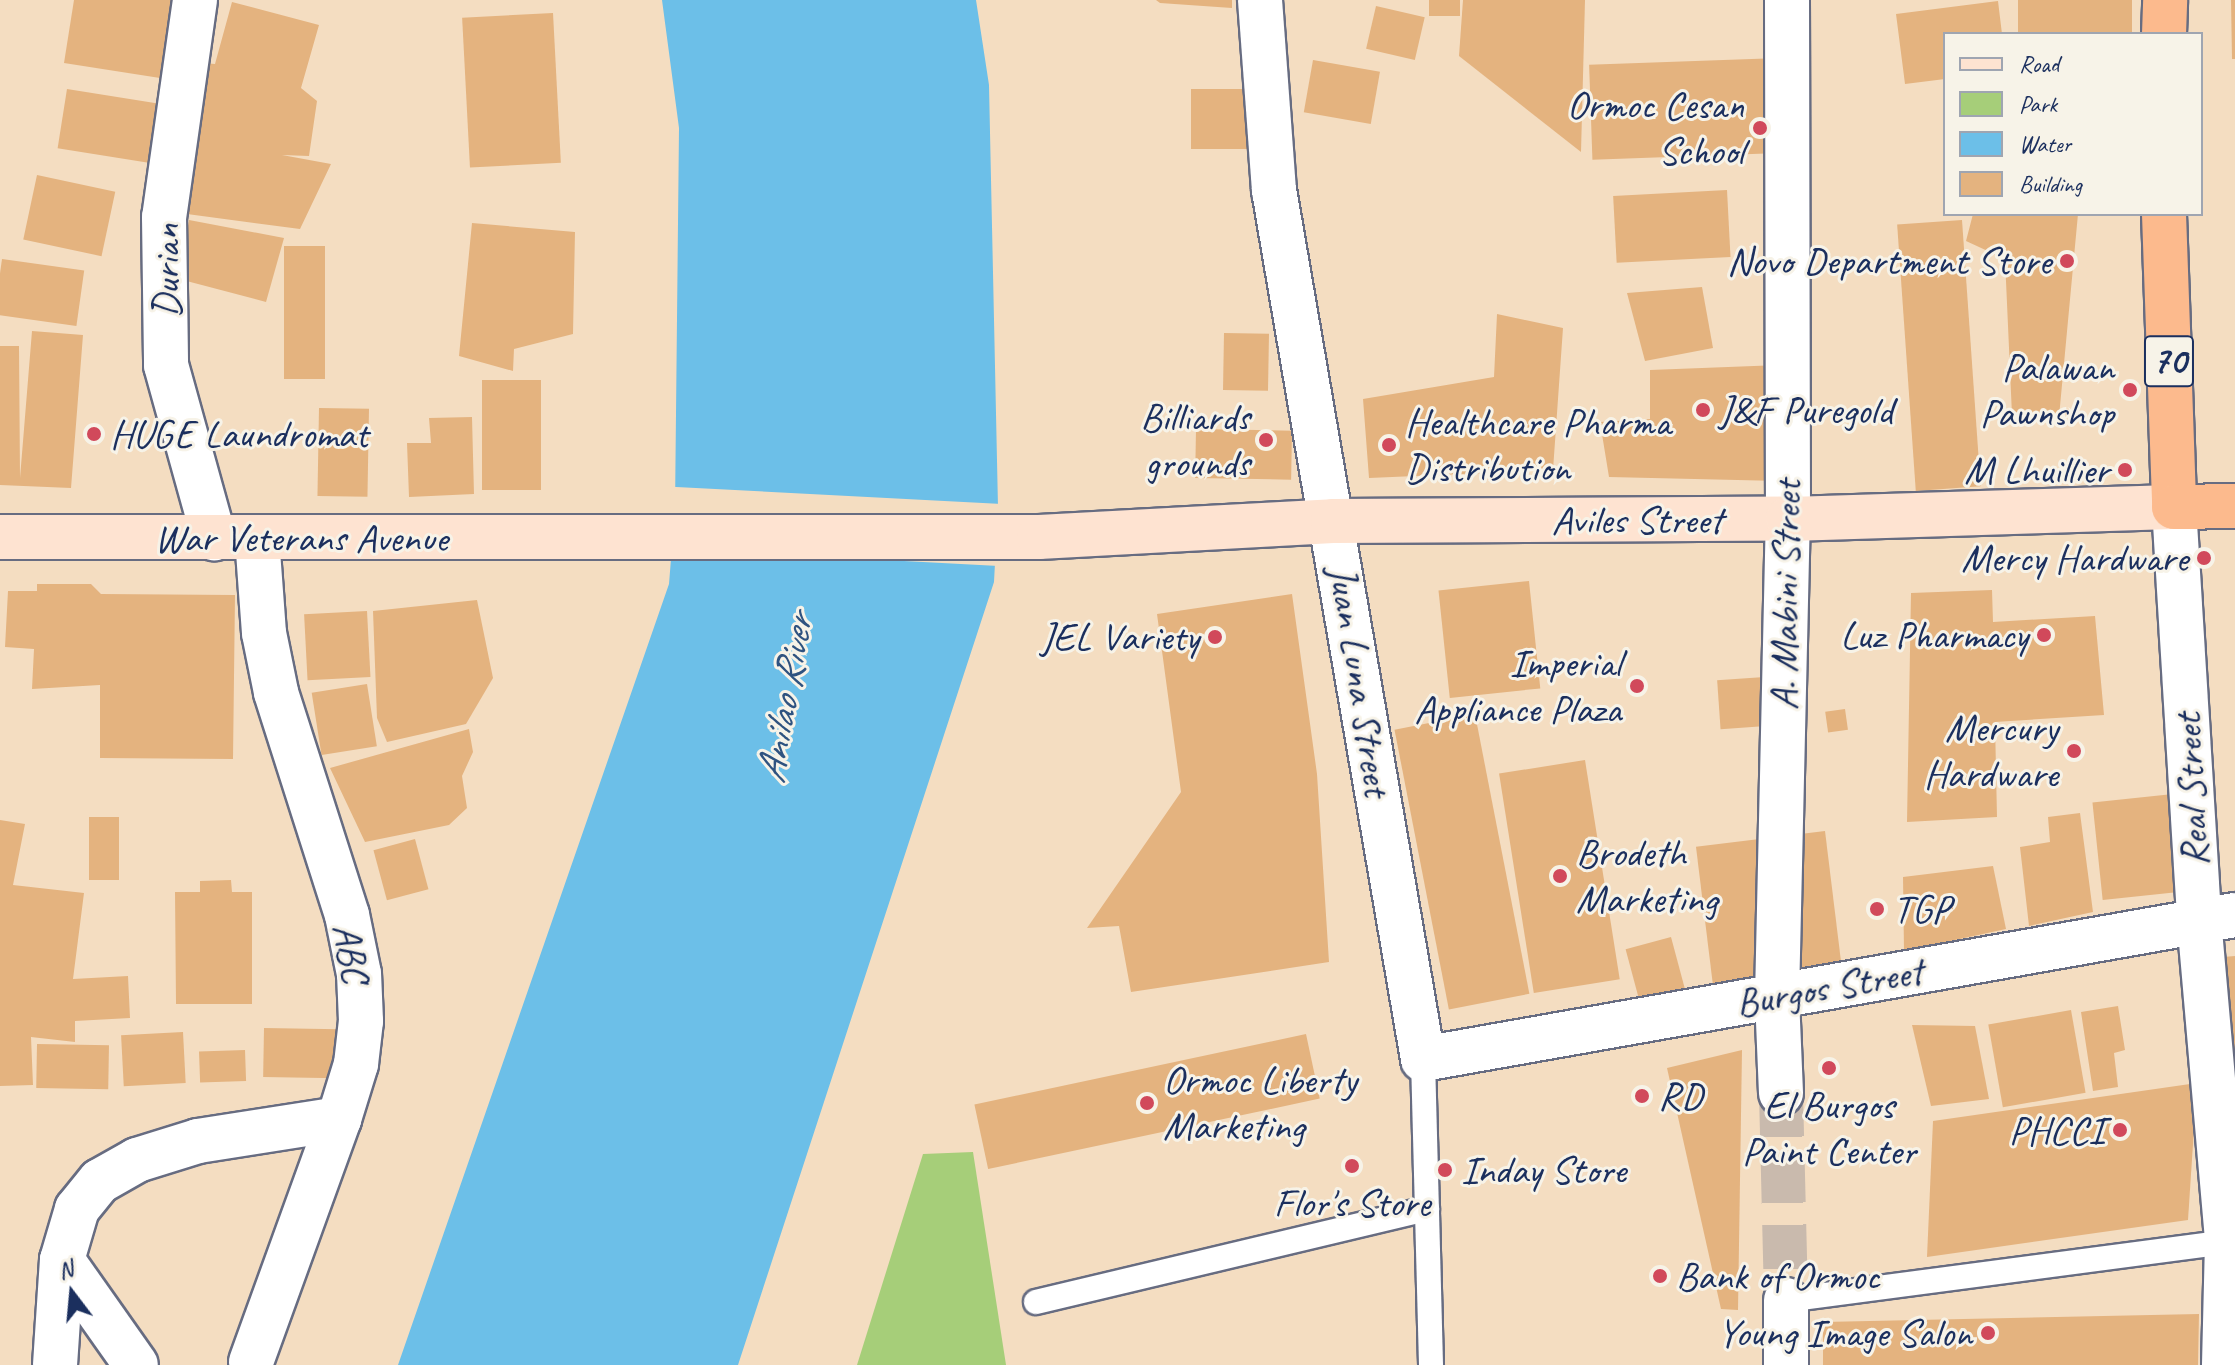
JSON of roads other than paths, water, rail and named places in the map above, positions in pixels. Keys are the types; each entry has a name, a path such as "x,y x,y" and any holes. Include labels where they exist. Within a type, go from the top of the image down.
{"highway":[{"path":"2164,32 2165,0"},
{"name":"Real Street","path":"2164,216 2174,507"},
{"name":"Aviles Street","path":"2174,507 2235,506"}],"main road":[{"name":"Aviles Street","path":"1039,537 1333,521 1788,519 2174,507"},
{"name":"War Veterans Avenue","path":"0,537 1039,537"}],"street":[{"name":"Durian","path":"195,0 164,217 166,365 214,538"},
{"name":"Juan Luna Street","path":"1260,0 1274,190 1423,1059"},
{"name":"A. Mabini Street","path":"1781,1093 1777,997 1788,519 1787,0"},
{"name":"Real Street","path":"2174,507 2217,917 2227,1242 2224,1365"},
{"name":"ABC","path":"251,1362 356,1064 359,974 347,915 276,692 264,633 257,538"},
{"name":"Burgos Street","path":"1423,1059 2217,917"},
{"path":"55,1365 62,1260 77,1209 100,1181 137,1160 198,1141 339,1119"},
{"path":"62,1260 136,1365"},
{"path":"1786,1300 1786,1365"}],"lane":[{"name":"Juan Luna Street","path":"1423,1059 1431,1365"},
{"path":"1036,1302 1427,1209"},
{"path":"1786,1300 2227,1242"}],"water":[{"name":"Anilao River","path":"662,0 976,0 989,85 998,507 994,582 738,1365 398,1365 669,584 675,509 679,128"}],"tunnel":[{"path":"1781,1093 1786,1300"}],"place":[{"name":"Ormoc Cesan School","path":"1760,128"},
{"name":"Novo Department Store","path":"2067,261"},
{"name":"Palawan Pawnshop","path":"2130,390"},
{"name":"J&F Puregold","path":"1703,410"},
{"name":"HUGE Laundromat","path":"94,434"},
{"name":"Billiards grounds","path":"1266,440"},
{"name":"Healthcare Pharma Distribution","path":"1389,445"},
{"name":"M Lhuillier","path":"2125,470"},
{"name":"Mercy Hardware","path":"2204,558"},
{"name":"Luz Pharmacy","path":"2044,635"},
{"name":"JEL Variety","path":"1215,637"},
{"name":"Imperial Appliance Plaza","path":"1637,686"},
{"name":"Mercury Hardware","path":"2074,751"},
{"name":"Brodeth Marketing","path":"1560,876"},
{"name":"TGP","path":"1877,909"},
{"name":"El Burgos Paint Center","path":"1829,1068"},
{"name":"RD","path":"1642,1096"},
{"name":"Ormoc Liberty Marketing","path":"1147,1103"},
{"name":"PHCCI","path":"2120,1130"},
{"name":"Flor's Store","path":"1352,1166"},
{"name":"Inday Store","path":"1445,1170"},
{"name":"Bank of Ormoc","path":"1660,1276"},
{"name":"Young Image Salon","path":"1988,1333"}]}
